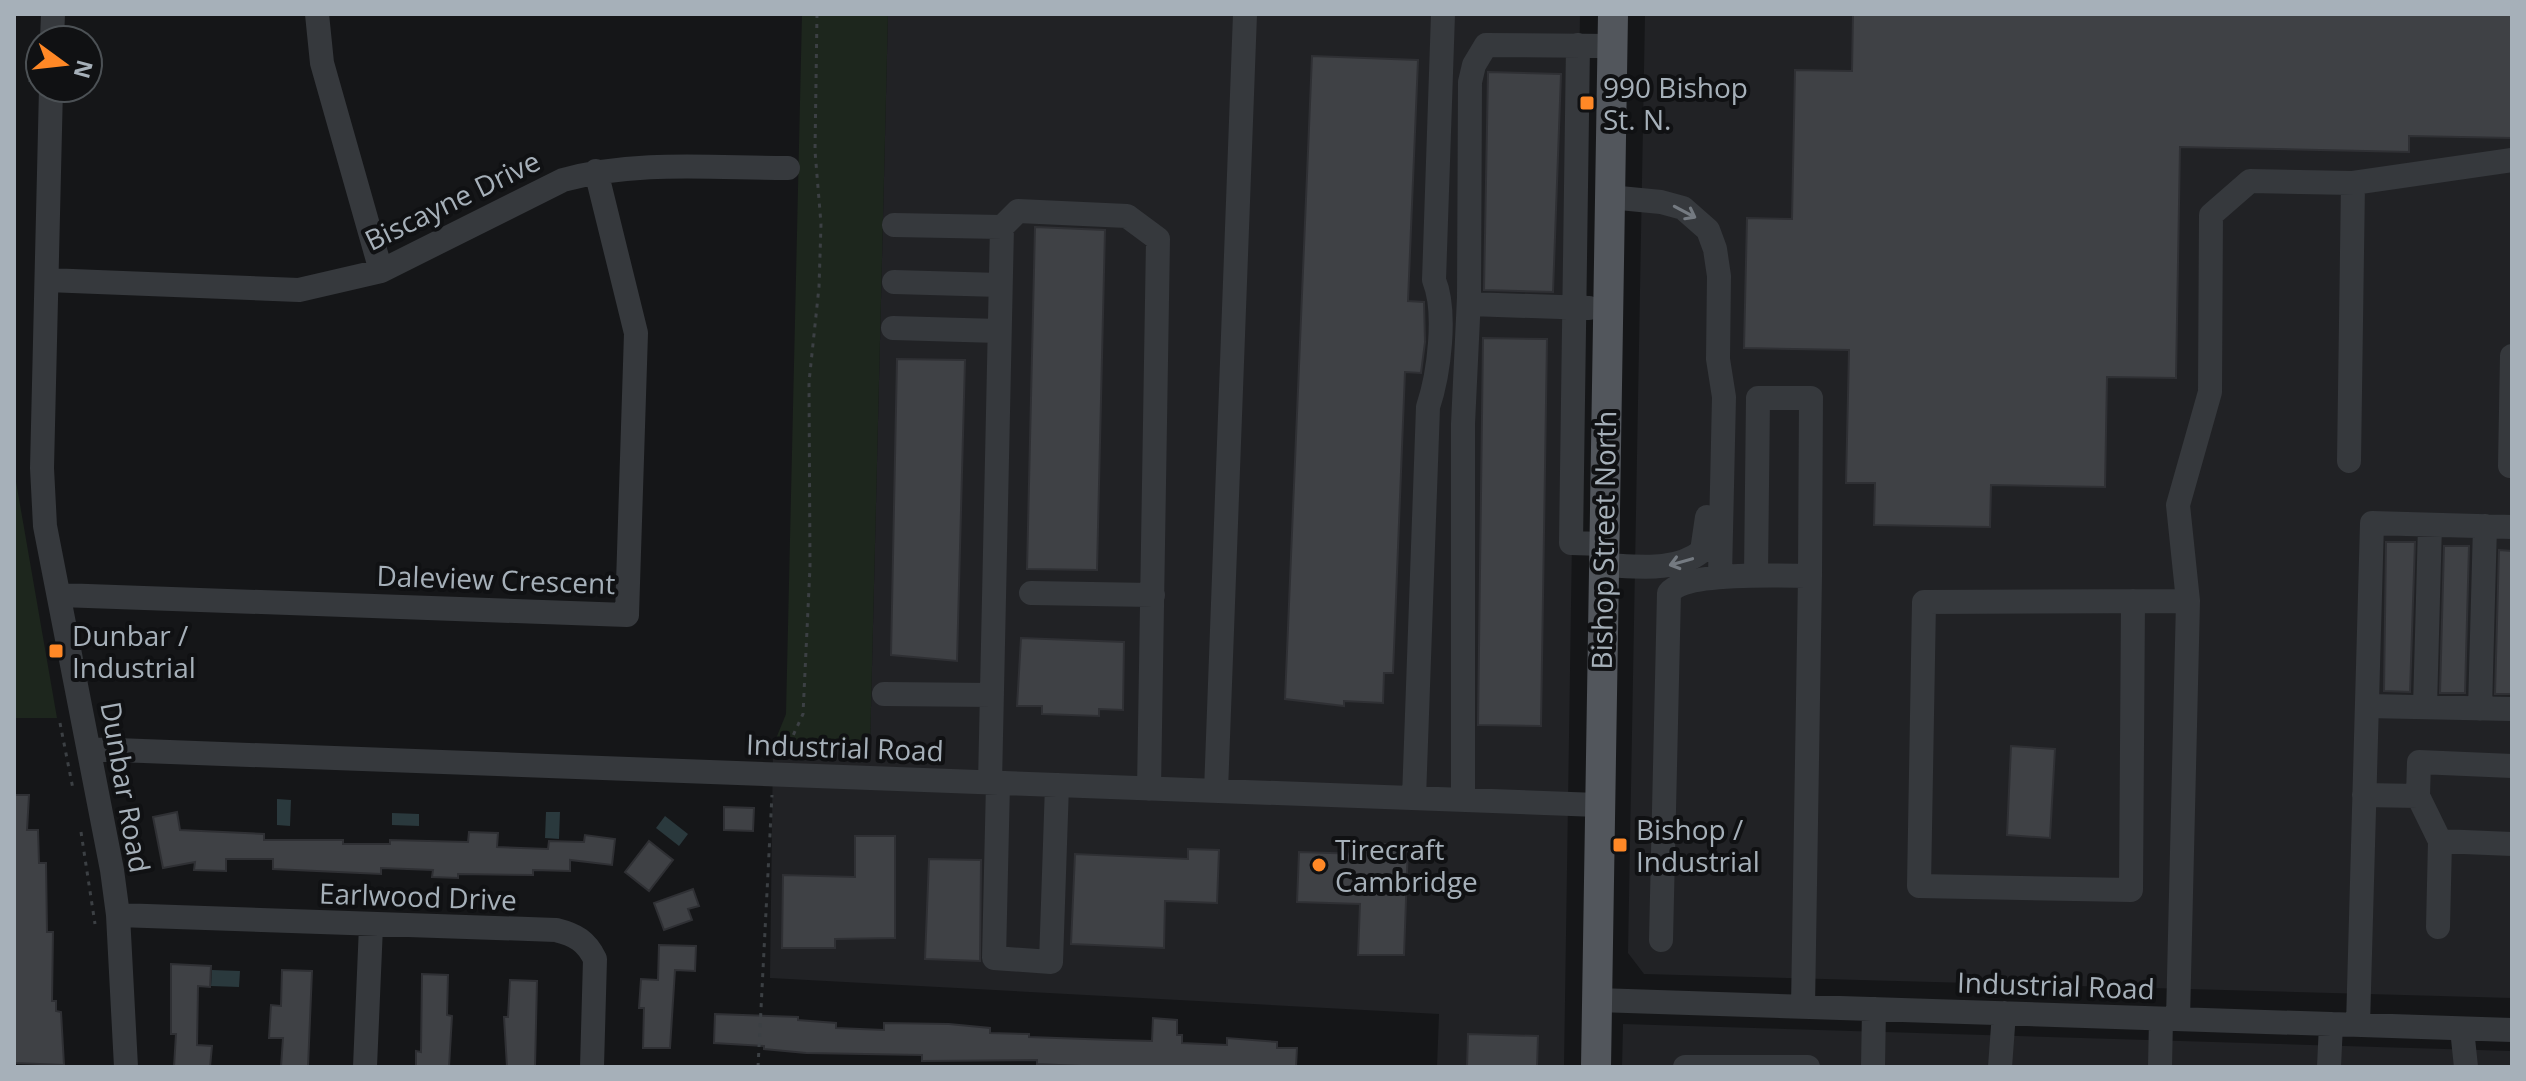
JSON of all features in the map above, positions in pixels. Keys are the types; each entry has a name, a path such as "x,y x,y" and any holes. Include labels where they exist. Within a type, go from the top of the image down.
{"main road":[{"name":"Bishop Street North","path":"1596,1067 1613,14"}],"street":[{"path":"317,14 322,63 381,271"},
{"path":"1216,791 1245,14"},
{"path":"1414,798 1428,407 1437,380 1440,295 1434,280 1443,14"},
{"path":"1463,800 1463,424 1469,304 1470,82 1474,65 1486,45 1612,46"},
{"path":"1578,45 1571,543 1602,554 1676,565 1690,561 1702,551 1707,536 1710,397 1718,359"},
{"name":"Dunbar Road","path":"51,104 42,468 45,526 90,749 118,915 126,1067"},
{"path":"2160,1067 2169,1019 2188,601 2178,505 2210,392 2211,215 2250,181 2353,183 2512,160"},
{"name":"Biscayne Drive","path":"47,280 299,290 381,271 563,180 596,171 640,167 788,168"},
{"name":"Daleview Crescent","path":"60,595 627,615 636,333 596,171"},
{"path":"2349,461 2353,183"},
{"path":"1609,197 1661,202 1683,208 1708,230 1715,249 1719,276 1718,359 1724,397 1720,576"},
{"path":"1057,785 1051,962 994,958 992,695 1000,285 1002,227 1018,211 1127,216 1158,239 1149,789"},
{"path":"894,225 1002,227"},
{"path":"894,282 1000,285"},
{"path":"1469,304 1607,308"},
{"path":"893,328 999,331"},
{"path":"2510,466 2512,356"},
{"path":"1756,575 1758,398 1811,398 1803,1007"},
{"path":"2358,1025 2372,523 2512,527"},
{"path":"2425,707 2430,525"},
{"path":"2480,709 2485,526"},
{"path":"1661,940 1669,593 1680,585 1720,576 1810,576"},
{"path":"1031,593 1153,595"},
{"path":"2133,601 2131,890 1919,886 1924,602 2133,601 2188,601"},
{"path":"884,694 992,695"},
{"path":"2367,706 2512,709"},
{"name":"Industrial Road","path":"90,749 1598,805"},
{"path":"2438,927 2440,841 2418,796 2419,762 2512,766"},
{"path":"2364,795 2418,796"},
{"path":"2440,841 2512,844"},
{"name":"Earlwood Drive","path":"118,915 556,930 573,934 587,944 595,959 592,1067"},
{"path":"365,1067 371,926"},
{"name":"Industrial Road","path":"1597,1000 2512,1030"},
{"path":"1873,1067 1874,1009"},
{"path":"2000,1067 2004,1013"},
{"path":"2329,1067 2331,1024"},
{"path":"2462,1029 2466,1067"},
{"path":"1685,1067 1808,1067"}],"path":[{"path":"777,756 783,756 794,740 803,714 810,567 809,382 819,287 821,224 815,151 817,14"},
{"path":"64,716 59,725 74,793"},
{"path":"758,1067 772,791"},
{"path":"79,820 96,934"}],"shaded area":[{"path":"802,14 888,14 870,748 773,746 786,714"},
{"path":"888,14 1580,14 1564,1067 1437,1067 1439,1014 770,978 773,746 870,748"},
{"path":"1645,14 2512,14 2512,998 1644,974 1628,953"},
{"path":"14,470 57,718 14,718"},
{"path":"277,799 291,800 290,826 277,825"},
{"path":"546,812 560,812 559,839 545,838"},
{"path":"392,813 419,814 419,826 392,825"},
{"path":"665,816 688,834 679,846 656,828"},
{"path":"212,970 240,971 239,987 211,986"},
{"path":"1623,1024 2512,1051 2512,1067 1622,1067"}],"building":[{"path":"1853,14 2512,14 2512,138 2409,136 2409,152 2180,147 2176,378 2107,377 2105,487 1991,485 1990,527 1874,525 1875,483 1846,483 1849,350 1744,348 1747,218 1792,219 1795,70 1852,71"},
{"path":"1312,56 1418,60 1408,301 1424,302 1425,342 1421,373 1405,372 1393,673 1384,673 1383,703 1344,701 1344,706 1285,699"},
{"path":"1488,72 1561,74 1553,292 1484,290"},
{"path":"1035,227 1105,230 1097,570 1027,569"},
{"path":"1483,338 1547,339 1541,726 1478,725"},
{"path":"897,359 965,360 957,661 891,655"},
{"path":"2386,542 2415,542 2410,692 2384,691"},
{"path":"2444,546 2469,546 2465,693 2440,693"},
{"path":"2499,550 2512,551 2512,694 2495,694"},
{"path":"1021,638 1124,642 1123,710 1099,709 1099,716 1042,714 1042,706 1017,706"},
{"path":"2011,746 2055,749 2050,838 2007,835"},
{"path":"14,795 29,795 27,830 38,830 39,863 46,863 47,932 53,932 52,1001 56,1001 56,1011 61,1012 64,1065 15,1063"},
{"path":"724,807 754,808 753,831 724,830"},
{"path":"177,812 180,830 264,834 264,840 343,840 343,844 390,844 390,840 468,842 469,832 498,833 497,847 548,849 549,841 584,842 585,835 615,839 612,865 570,860 570,871 533,870 533,875 458,874 458,878 432,877 433,870 381,868 381,874 273,869 273,859 226,859 226,871 194,870 195,862 163,868 153,817"},
{"path":"855,836 895,836 895,938 835,939 835,948 782,948 783,875 855,877"},
{"path":"649,841 673,860 649,891 625,872"},
{"path":"1362,843 1408,845 1404,955 1358,955 1360,904 1297,902 1299,852 1362,854"},
{"path":"1188,849 1219,850 1217,903 1165,901 1164,948 1071,944 1075,854 1188,859"},
{"path":"929,859 981,860 980,961 925,959"},
{"path":"693,889 699,906 688,909 692,920 664,930 654,903"},
{"path":"659,945 696,946 695,971 675,970 670,1048 643,1048 644,1008 639,1008 641,979 658,980"},
{"path":"171,964 211,966 210,987 198,986 197,1045 212,1046 210,1067 174,1067 176,1034 171,1034"},
{"path":"282,970 312,971 308,1067 281,1067 283,1038 269,1038 271,1005 281,1006"},
{"path":"422,974 448,975 447,1015 452,1016 449,1067 416,1067 416,1051 421,1052"},
{"path":"510,980 537,981 535,1067 507,1067 504,1017 508,1017"},
{"path":"715,1014 798,1017 798,1020 836,1023 836,1028 884,1030 884,1023 949,1024 990,1028 990,1033 1029,1034 1029,1037 1152,1041 1153,1018 1177,1020 1177,1035 1182,1035 1182,1043 1227,1045 1227,1038 1277,1042 1277,1048 1297,1048 1296,1067 1081,1066 1037,1064 1037,1060 922,1061 922,1055 806,1053 764,1049 764,1046 714,1043"},
{"path":"1468,1034 1538,1036 1537,1067 1467,1067"}],"place":[{"name":"990 Bishop St. N.","path":"1587,103"},
{"name":"Dunbar / Industrial","path":"56,651"},
{"name":"Bishop / Industrial","path":"1620,845"},
{"name":"Tirecraft Cambridge","path":"1319,865"}]}
